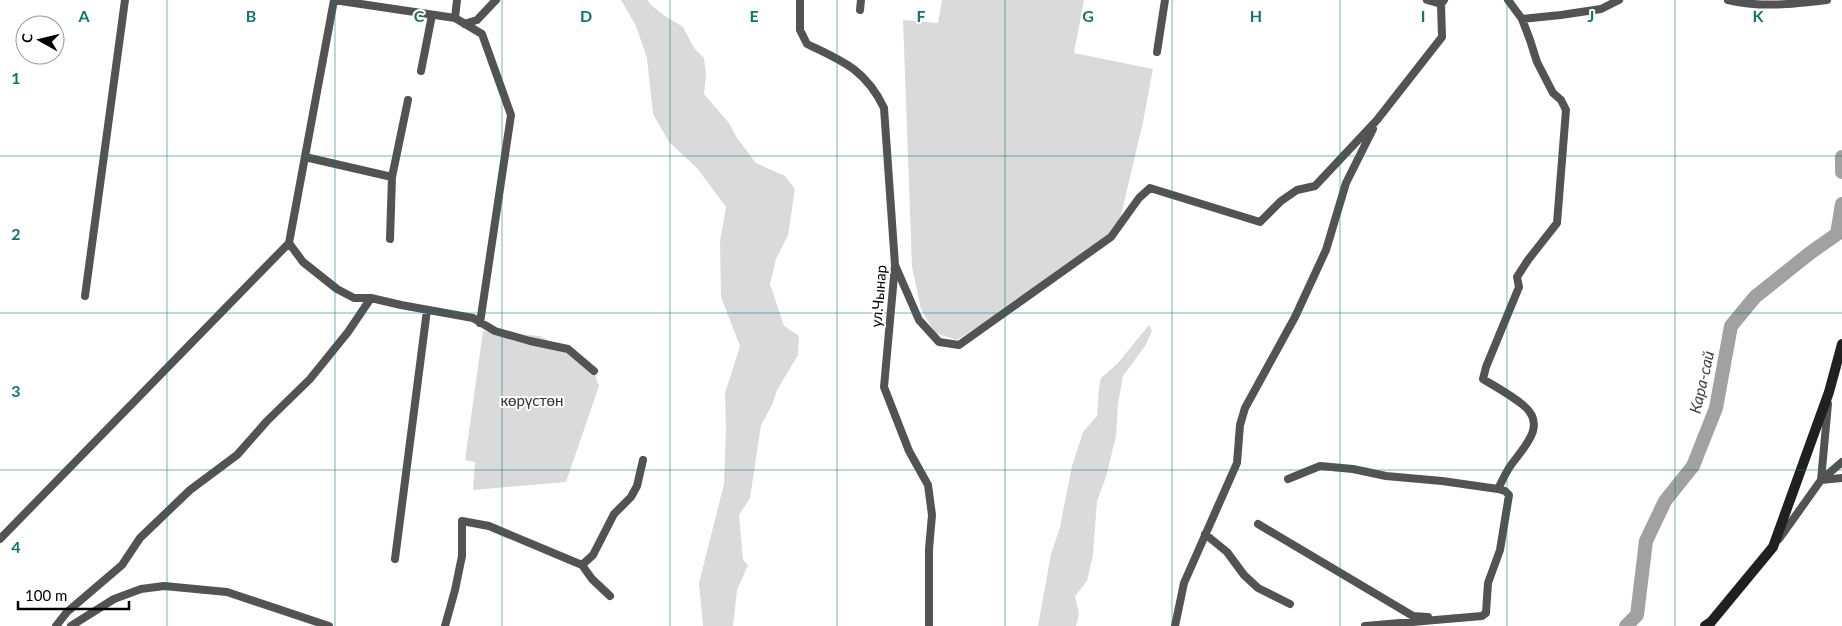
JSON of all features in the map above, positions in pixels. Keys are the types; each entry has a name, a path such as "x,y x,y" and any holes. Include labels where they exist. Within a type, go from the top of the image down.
{"main road":[{"path":"1705,626 1711,622 1774,547 1829,392 1842,344"}],"street":[{"path":"85,296 125,0"},
{"path":"0,538 289,243 334,0 455,18 482,34 511,115 480,323"},
{"path":"455,18 457,0"},
{"path":"464,24 477,20 496,0"},
{"name":"ул.Чынар","path":"800,0 800,30 807,44 833,56 857,71 876,91 884,108 895,265 884,387 908,451 928,485 932,515 929,549 929,626"},
{"path":"860,10 861,0"},
{"path":"1157,52 1165,0"},
{"path":"895,265 918,320 939,342 959,345 1111,236 1139,198 1150,188 1260,222 1281,201 1297,190 1315,186 1377,120 1442,37 1443,2 1428,0"},
{"path":"1498,489 1510,467 1527,444 1534,428 1532,415 1524,405 1483,379 1486,367 1519,287 1517,278 1528,260 1558,223 1566,110 1561,100 1553,93 1536,62 1522,19 1508,0"},
{"path":"1522,19 1601,8 1619,0"},
{"path":"1728,0 1745,4 1792,4 1827,0"},
{"path":"421,71 432,15"},
{"path":"390,239 392,177 408,100"},
{"path":"1176,626 1184,584 1237,463 1240,425 1245,408 1295,318 1326,250 1346,183 1377,120"},
{"path":"305,157 392,177"},
{"path":"289,243 303,262 337,289 354,298 371,298 473,318 495,331 530,341 568,348 594,371"},
{"path":"56,626 67,612 122,565 140,538 190,490 237,455 267,421 310,379 348,332 371,298"},
{"path":"395,559 427,310"},
{"path":"1821,480 1829,392"},
{"path":"582,565 593,555 614,514 630,497 637,486 644,460"},
{"path":"1774,547 1821,480 1842,462"},
{"path":"1288,479 1320,466 1353,468 1386,476 1442,481 1505,490 1509,495 1500,550 1488,583 1486,613 1482,616 1365,626"},
{"path":"1821,480 1842,478"},
{"path":"445,626 456,590 462,556 462,521 489,526 582,565 592,579 610,596"},
{"path":"1258,524 1413,616 1452,618 1482,616"},
{"path":"1205,534 1227,552 1244,575 1258,588 1290,604"},
{"path":"72,626 114,599 141,589 164,586 227,592 329,626"}],"green space":[{"path":"621,0 648,0 662,14 683,27 694,48 704,58 706,75 704,94 729,123 737,138 756,163 785,176 795,189 788,235 776,259 770,284 784,326 799,336 798,355 777,390 772,405 761,425 750,498 739,515 743,560 748,565 737,590 733,626 703,626 699,583 724,484 725,393 740,346 721,297 720,242 726,207 697,168 669,142 653,114 647,58 636,26"},
{"path":"942,0 1084,0 1074,53 1153,69 1143,122 1118,228 1036,290 957,340 935,333 921,309 912,267 903,20 938,23"},
{"path":"1149,325 1152,331 1145,346 1123,376 1118,404 1116,436 1106,477 1097,501 1093,555 1087,581 1075,596 1079,614 1076,626 1038,626 1051,554 1060,527 1072,466 1083,432 1097,416 1101,378 1118,363"},
{"name":"көрүстөн","path":"483,331 540,336 590,362 599,386 566,482 473,490 475,462 465,460"}],"waterway":[{"name":"Кара-сай","path":"1842,157 1842,172"},
{"name":"Кара-сай","path":"1626,626 1637,615 1646,541 1665,501 1693,466 1716,408 1731,326 1755,297 1837,234 1842,204"}]}
